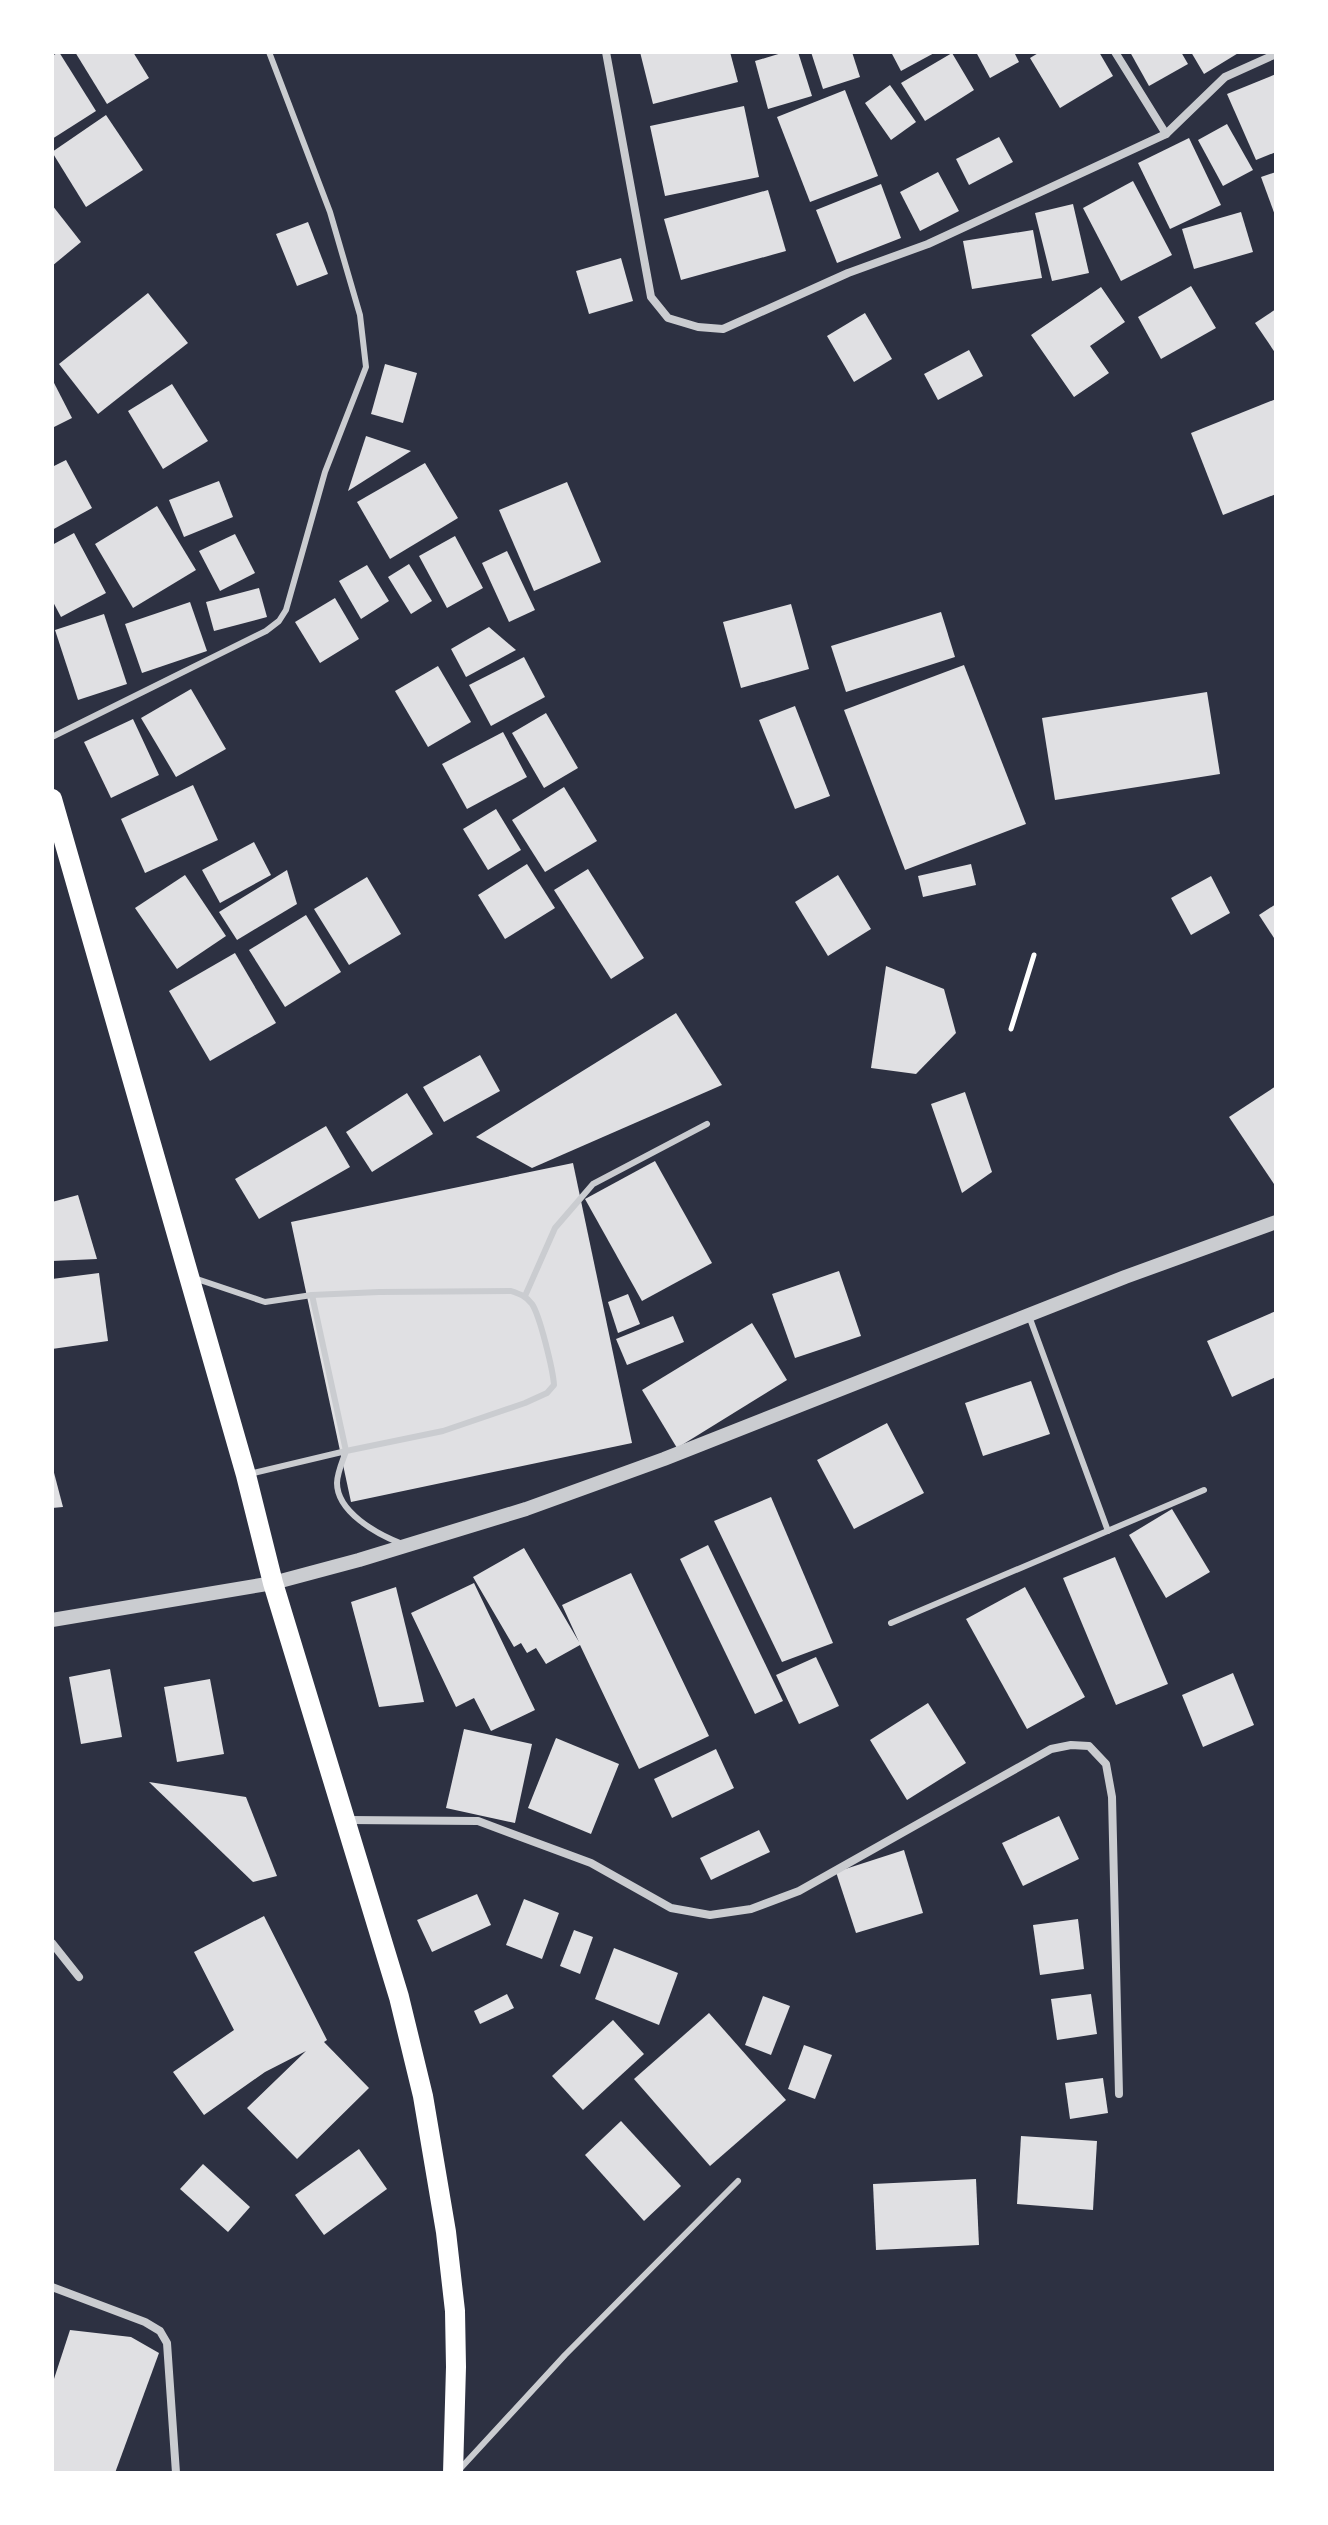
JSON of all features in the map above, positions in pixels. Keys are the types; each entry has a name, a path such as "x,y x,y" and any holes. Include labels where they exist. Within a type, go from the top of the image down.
{"main road":[{"path":"52,799 246,1475 273,1583 399,1997 433,2147 455,2311 455,2473"}],"street":[{"path":"606,52 651,297 668,318 698,327 723,329 848,273 928,244 1166,134 1225,77 1276,54"},
{"path":"1115,52 1166,134"},
{"path":"52,1620 273,1583 526,1509 590,1487 1125,1277 1276,1222"},
{"path":"347,1820 478,1821 591,1863 671,1908 710,1915 751,1909 799,1891 1051,1749 1071,1745 1089,1746 1106,1764 1112,1797 1119,2094"},
{"path":"52,1943 79,1977"},
{"path":"52,2287 145,2322 160,2331 167,2343 176,2473"}],"lane":[{"path":"52,737 173,679 266,631 279,621 286,610 325,472 366,367 360,315 330,212 269,52"},
{"path":"525,1296 555,1228 593,1184 707,1124"},
{"path":"188,1276 265,1302 312,1295 511,1291 525,1296 534,1307 553,1373 554,1385 547,1393 443,1431 246,1475"},
{"path":"312,1295 346,1451 337,1483 344,1505 384,1536 403,1545"},
{"path":"1029,1316 1108,1531"},
{"path":"891,1623 1204,1490"},
{"path":"455,2473 565,2355 738,2181"}],"path":[{"path":"1011,1029 1034,955"}],"building":[{"path":"59,52 96,111 52,139 52,56"},
{"path":"75,52 133,52 149,78 107,104"},
{"path":"640,52 730,52 738,82 653,104"},
{"path":"785,52 798,52 812,96 768,109 755,61"},
{"path":"811,52 852,52 860,77 823,89"},
{"path":"891,52 936,52 901,71"},
{"path":"976,52 1014,52 1019,62 990,78"},
{"path":"1040,52 1099,52 1113,76 1060,108 1030,58"},
{"path":"1130,52 1181,52 1188,64 1149,86"},
{"path":"1191,52 1240,52 1204,74"},
{"path":"952,53 974,90 925,121 901,83"},
{"path":"1276,74 1276,152 1256,160 1227,94"},
{"path":"890,85 916,122 891,140 865,103"},
{"path":"845,90 878,176 810,202 777,117"},
{"path":"744,106 759,177 665,196 650,126"},
{"path":"106,115 143,170 86,207 52,152"},
{"path":"1227,124 1253,170 1223,186 1198,140"},
{"path":"999,137 1013,162 969,185 956,159"},
{"path":"1189,138 1221,205 1170,229 1138,163"},
{"path":"938,172 959,211 920,231 900,192"},
{"path":"1276,172 1276,218 1261,177"},
{"path":"1133,181 1172,255 1121,281 1083,208"},
{"path":"881,184 901,238 837,263 816,210"},
{"path":"768,190 786,251 681,280 664,219"},
{"path":"1073,204 1089,273 1052,281 1035,213"},
{"path":"52,205 81,242 52,266"},
{"path":"1241,212 1253,252 1194,269 1182,229"},
{"path":"308,222 328,274 297,286 276,234"},
{"path":"1033,230 1042,278 972,289 963,241"},
{"path":"621,258 633,301 589,314 576,271"},
{"path":"1191,286 1216,328 1161,359 1138,317"},
{"path":"1101,287 1125,322 1090,346 1109,373 1074,397 1031,335"},
{"path":"148,293 188,343 98,414 59,364"},
{"path":"1276,309 1276,354 1255,323"},
{"path":"865,313 892,359 854,382 827,336"},
{"path":"969,350 983,376 938,400 924,374"},
{"path":"385,364 417,373 403,423 371,414"},
{"path":"52,379 72,418 52,428"},
{"path":"172,384 208,441 163,469 128,411"},
{"path":"1276,399 1276,494 1223,515 1191,433"},
{"path":"366,436 411,451 348,491"},
{"path":"66,460 92,508 52,530 52,467"},
{"path":"425,463 458,518 390,559 357,502"},
{"path":"219,481 233,517 184,537 169,500"},
{"path":"567,482 601,562 534,591 499,510"},
{"path":"157,506 196,570 133,608 95,544"},
{"path":"74,533 106,593 61,617 52,600 52,545"},
{"path":"235,534 255,573 220,591 199,551"},
{"path":"455,536 483,588 447,608 419,556"},
{"path":"507,551 535,610 509,622 482,563"},
{"path":"409,564 432,601 411,614 388,577"},
{"path":"367,565 389,601 361,619 339,581"},
{"path":"259,588 267,617 214,631 206,602"},
{"path":"335,598 359,639 320,663 295,622"},
{"path":"190,602 207,651 142,673 125,624"},
{"path":"791,604 809,669 741,688 723,622"},
{"path":"941,612 955,657 846,692 831,646"},
{"path":"104,614 127,684 78,700 55,630"},
{"path":"489,627 516,650 466,677 451,649"},
{"path":"524,657 545,697 491,726 469,685"},
{"path":"964,665 1026,824 905,870 844,710"},
{"path":"438,666 471,722 428,747 395,691"},
{"path":"191,689 226,749 176,777 141,718"},
{"path":"1207,692 1220,774 1055,800 1042,718"},
{"path":"795,706 830,796 795,809 759,720"},
{"path":"546,713 578,768 544,788 512,733"},
{"path":"133,719 159,775 111,798 84,742"},
{"path":"503,732 527,777 467,809 442,764"},
{"path":"193,785 218,840 145,873 121,819"},
{"path":"564,787 597,841 545,872 512,820"},
{"path":"496,809 521,850 488,870 463,829"},
{"path":"254,842 271,875 220,903 202,870"},
{"path":"527,864 555,908 505,939 478,895"},
{"path":"971,864 976,885 923,897 918,876"},
{"path":"588,869 644,958 611,979 554,890"},
{"path":"287,870 297,904 237,940 219,912"},
{"path":"185,875 226,936 177,969 135,908"},
{"path":"838,875 871,929 828,956 795,902"},
{"path":"1211,876 1230,913 1191,935 1171,898"},
{"path":"367,877 401,934 349,965 314,909"},
{"path":"1276,904 1276,941 1259,915"},
{"path":"306,915 341,972 285,1007 249,950"},
{"path":"235,953 276,1023 210,1061 169,991"},
{"path":"886,966 944,989 956,1033 916,1074 871,1068"},
{"path":"676,1013 722,1085 532,1168 476,1137"},
{"path":"480,1055 500,1091 444,1122 423,1087"},
{"path":"1276,1086 1276,1187 1229,1117"},
{"path":"965,1092 992,1172 962,1193 931,1104"},
{"path":"407,1093 433,1134 372,1172 346,1132"},
{"path":"326,1126 350,1167 259,1219 235,1179"},
{"path":"655,1161 712,1263 642,1301 585,1199"},
{"path":"573,1163 632,1443 351,1502 291,1222"},
{"path":"78,1195 97,1259 52,1261 52,1202"},
{"path":"839,1271 861,1336 795,1358 772,1294"},
{"path":"99,1273 108,1341 52,1349 52,1279"},
{"path":"628,1294 640,1324 618,1333 608,1302"},
{"path":"1276,1311 1276,1377 1232,1397 1207,1341"},
{"path":"673,1316 684,1342 627,1365 616,1339"},
{"path":"752,1323 787,1380 677,1448 642,1390"},
{"path":"1031,1381 1050,1434 983,1456 965,1403"},
{"path":"887,1423 924,1493 854,1529 817,1460"},
{"path":"53,1469 63,1507 52,1508"},
{"path":"771,1497 833,1643 782,1662 714,1521"},
{"path":"1172,1509 1210,1572 1166,1598 1129,1535"},
{"path":"708,1545 783,1701 755,1714 680,1559"},
{"path":"524,1548 579,1642 562,1605 631,1573 709,1736 639,1769 580,1645 546,1664 536,1648 527,1653 521,1643 514,1647 473,1577"},
{"path":"1115,1557 1168,1684 1116,1705 1063,1578"},
{"path":"474,1583 535,1710 491,1731 474,1698 456,1707 411,1613"},
{"path":"396,1587 424,1702 379,1707 351,1602"},
{"path":"1025,1587 1085,1697 1027,1729 966,1619"},
{"path":"816,1657 839,1706 799,1724 776,1675"},
{"path":"110,1669 122,1737 81,1744 69,1677"},
{"path":"1233,1673 1254,1725 1203,1747 1182,1695"},
{"path":"210,1679 224,1754 177,1762 164,1687"},
{"path":"928,1703 966,1763 907,1800 870,1740"},
{"path":"464,1729 532,1744 515,1823 446,1808"},
{"path":"556,1738 619,1764 591,1834 528,1808"},
{"path":"716,1749 734,1788 672,1818 654,1779"},
{"path":"149,1782 246,1797 277,1876 253,1882"},
{"path":"1059,1816 1079,1859 1023,1886 1002,1843"},
{"path":"759,1830 770,1852 711,1880 700,1858"},
{"path":"904,1850 923,1913 856,1933 836,1872"},
{"path":"477,1894 491,1925 432,1952 417,1920"},
{"path":"524,1899 559,1913 542,1959 506,1945"},
{"path":"264,1916 327,2040 324,2042 369,2088 297,2159 247,2108 306,2051 265,2072 204,2115 173,2072 234,2030 194,1952"},
{"path":"1078,1919 1084,1969 1040,1975 1033,1925"},
{"path":"574,1930 593,1937 580,1974 560,1966"},
{"path":"614,1948 678,1973 659,2025 595,1999"},
{"path":"507,1994 514,2008 480,2024 474,2011"},
{"path":"1091,1994 1097,2034 1057,2040 1051,1999"},
{"path":"763,1996 790,2006 771,2055 745,2045"},
{"path":"709,2013 786,2100 710,2166 634,2079"},
{"path":"613,2020 644,2054 583,2110 552,2076"},
{"path":"804,2045 832,2055 815,2099 788,2089"},
{"path":"1103,2078 1108,2113 1070,2119 1065,2083"},
{"path":"621,2121 681,2186 644,2221 585,2155"},
{"path":"1021,2136 1097,2141 1093,2210 1017,2204"},
{"path":"359,2149 387,2189 324,2235 295,2195"},
{"path":"203,2164 250,2207 228,2232 180,2189"},
{"path":"976,2179 979,2245 876,2250 873,2184"},
{"path":"70,2330 131,2337 159,2353 115,2473 52,2473 52,2385"}]}
